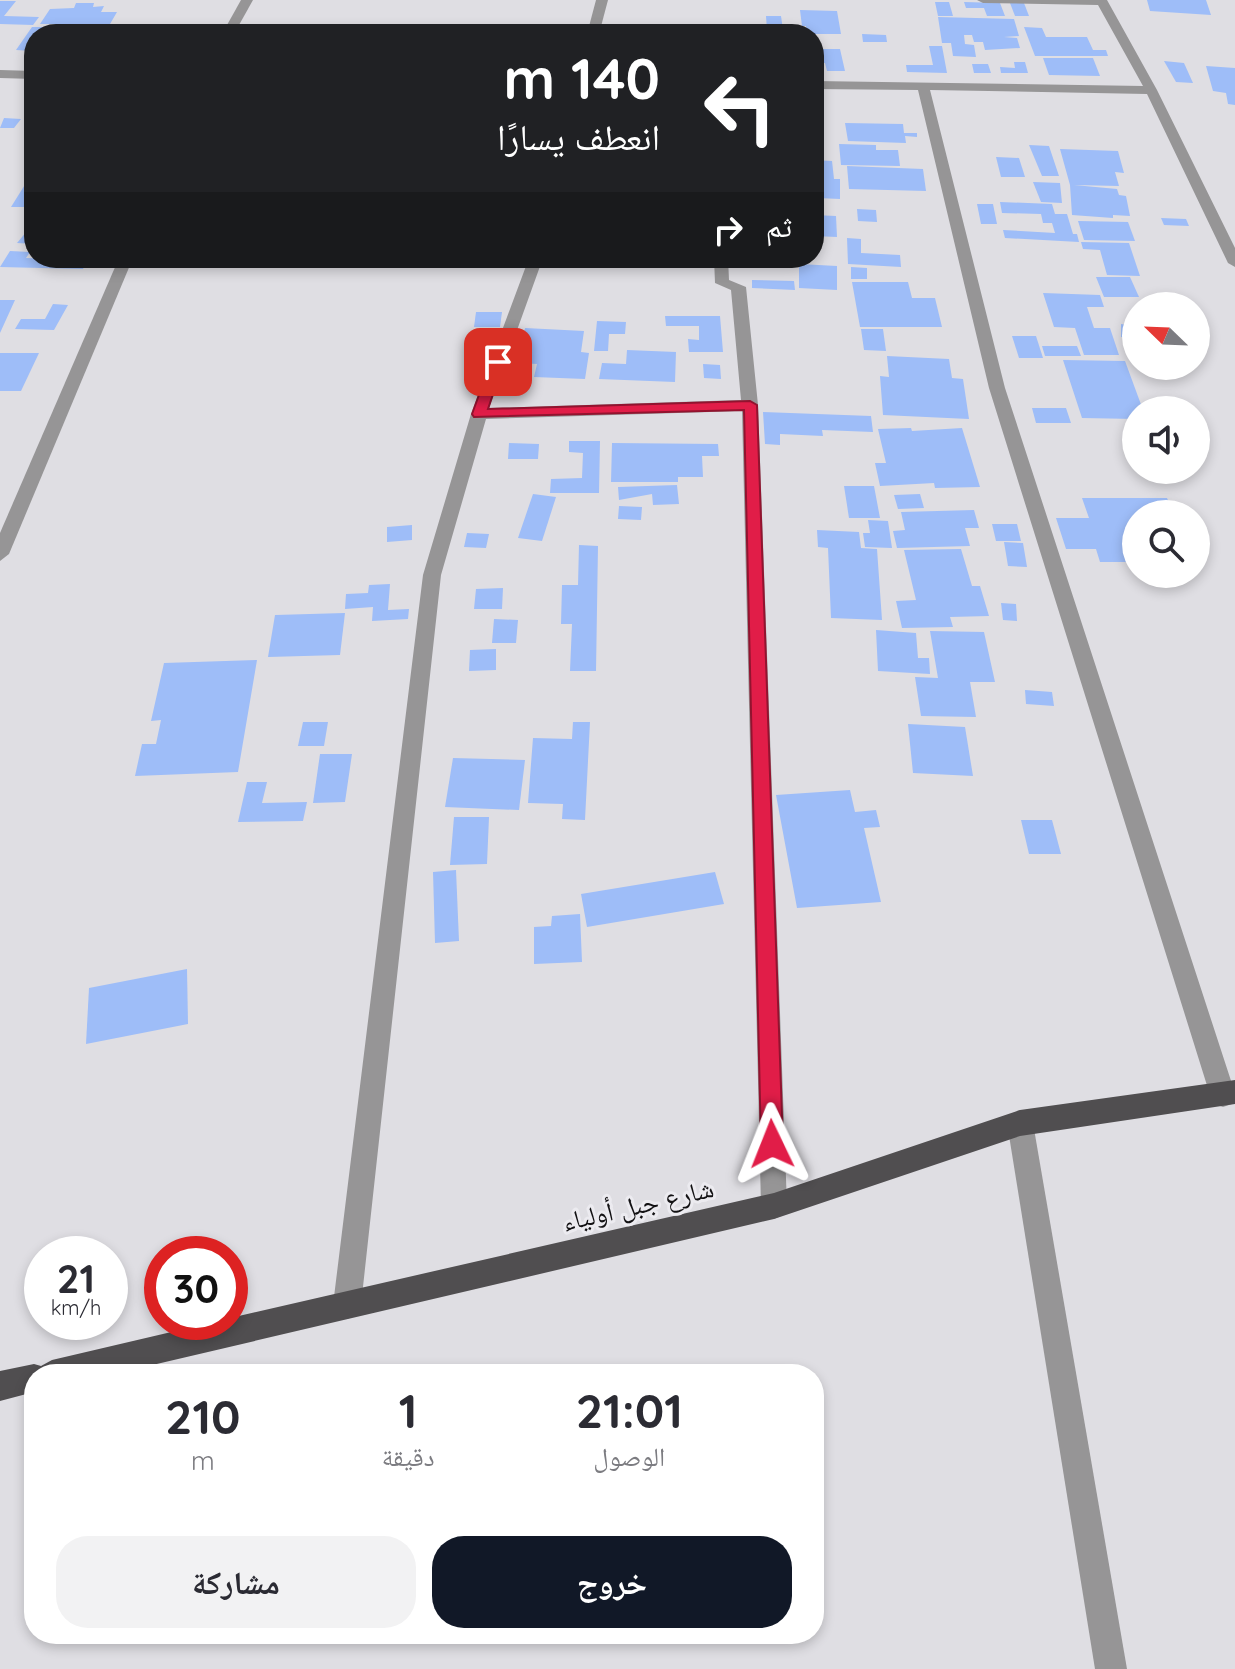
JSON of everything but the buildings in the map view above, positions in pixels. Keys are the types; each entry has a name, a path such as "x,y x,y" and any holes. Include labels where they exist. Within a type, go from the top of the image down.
{"highway":[{"name":"شارع جبل أولياء","path":"95,1364 774,1206 1020,1123 1229,1094"},
{"path":"0,1386 24,1380"}],"street":[{"path":"234,24 247,0"},
{"path":"596,24 602,0"},
{"path":"983,0 1102,1 1151,90 1235,263"},
{"path":"0,74 24,75"},
{"path":"824,85 1151,90"},
{"path":"923,86 997,388 1229,1094"},
{"path":"0,554 122,268"},
{"path":"347,1305 432,575 479,414 532,268"},
{"path":"721,268 722,283 738,287 750,405 774,1206"},
{"path":"479,414 750,405"},
{"path":"1020,1123 1111,1669"}],"route":[{"path":"498,362 479,414 750,405 772,1144"}]}
